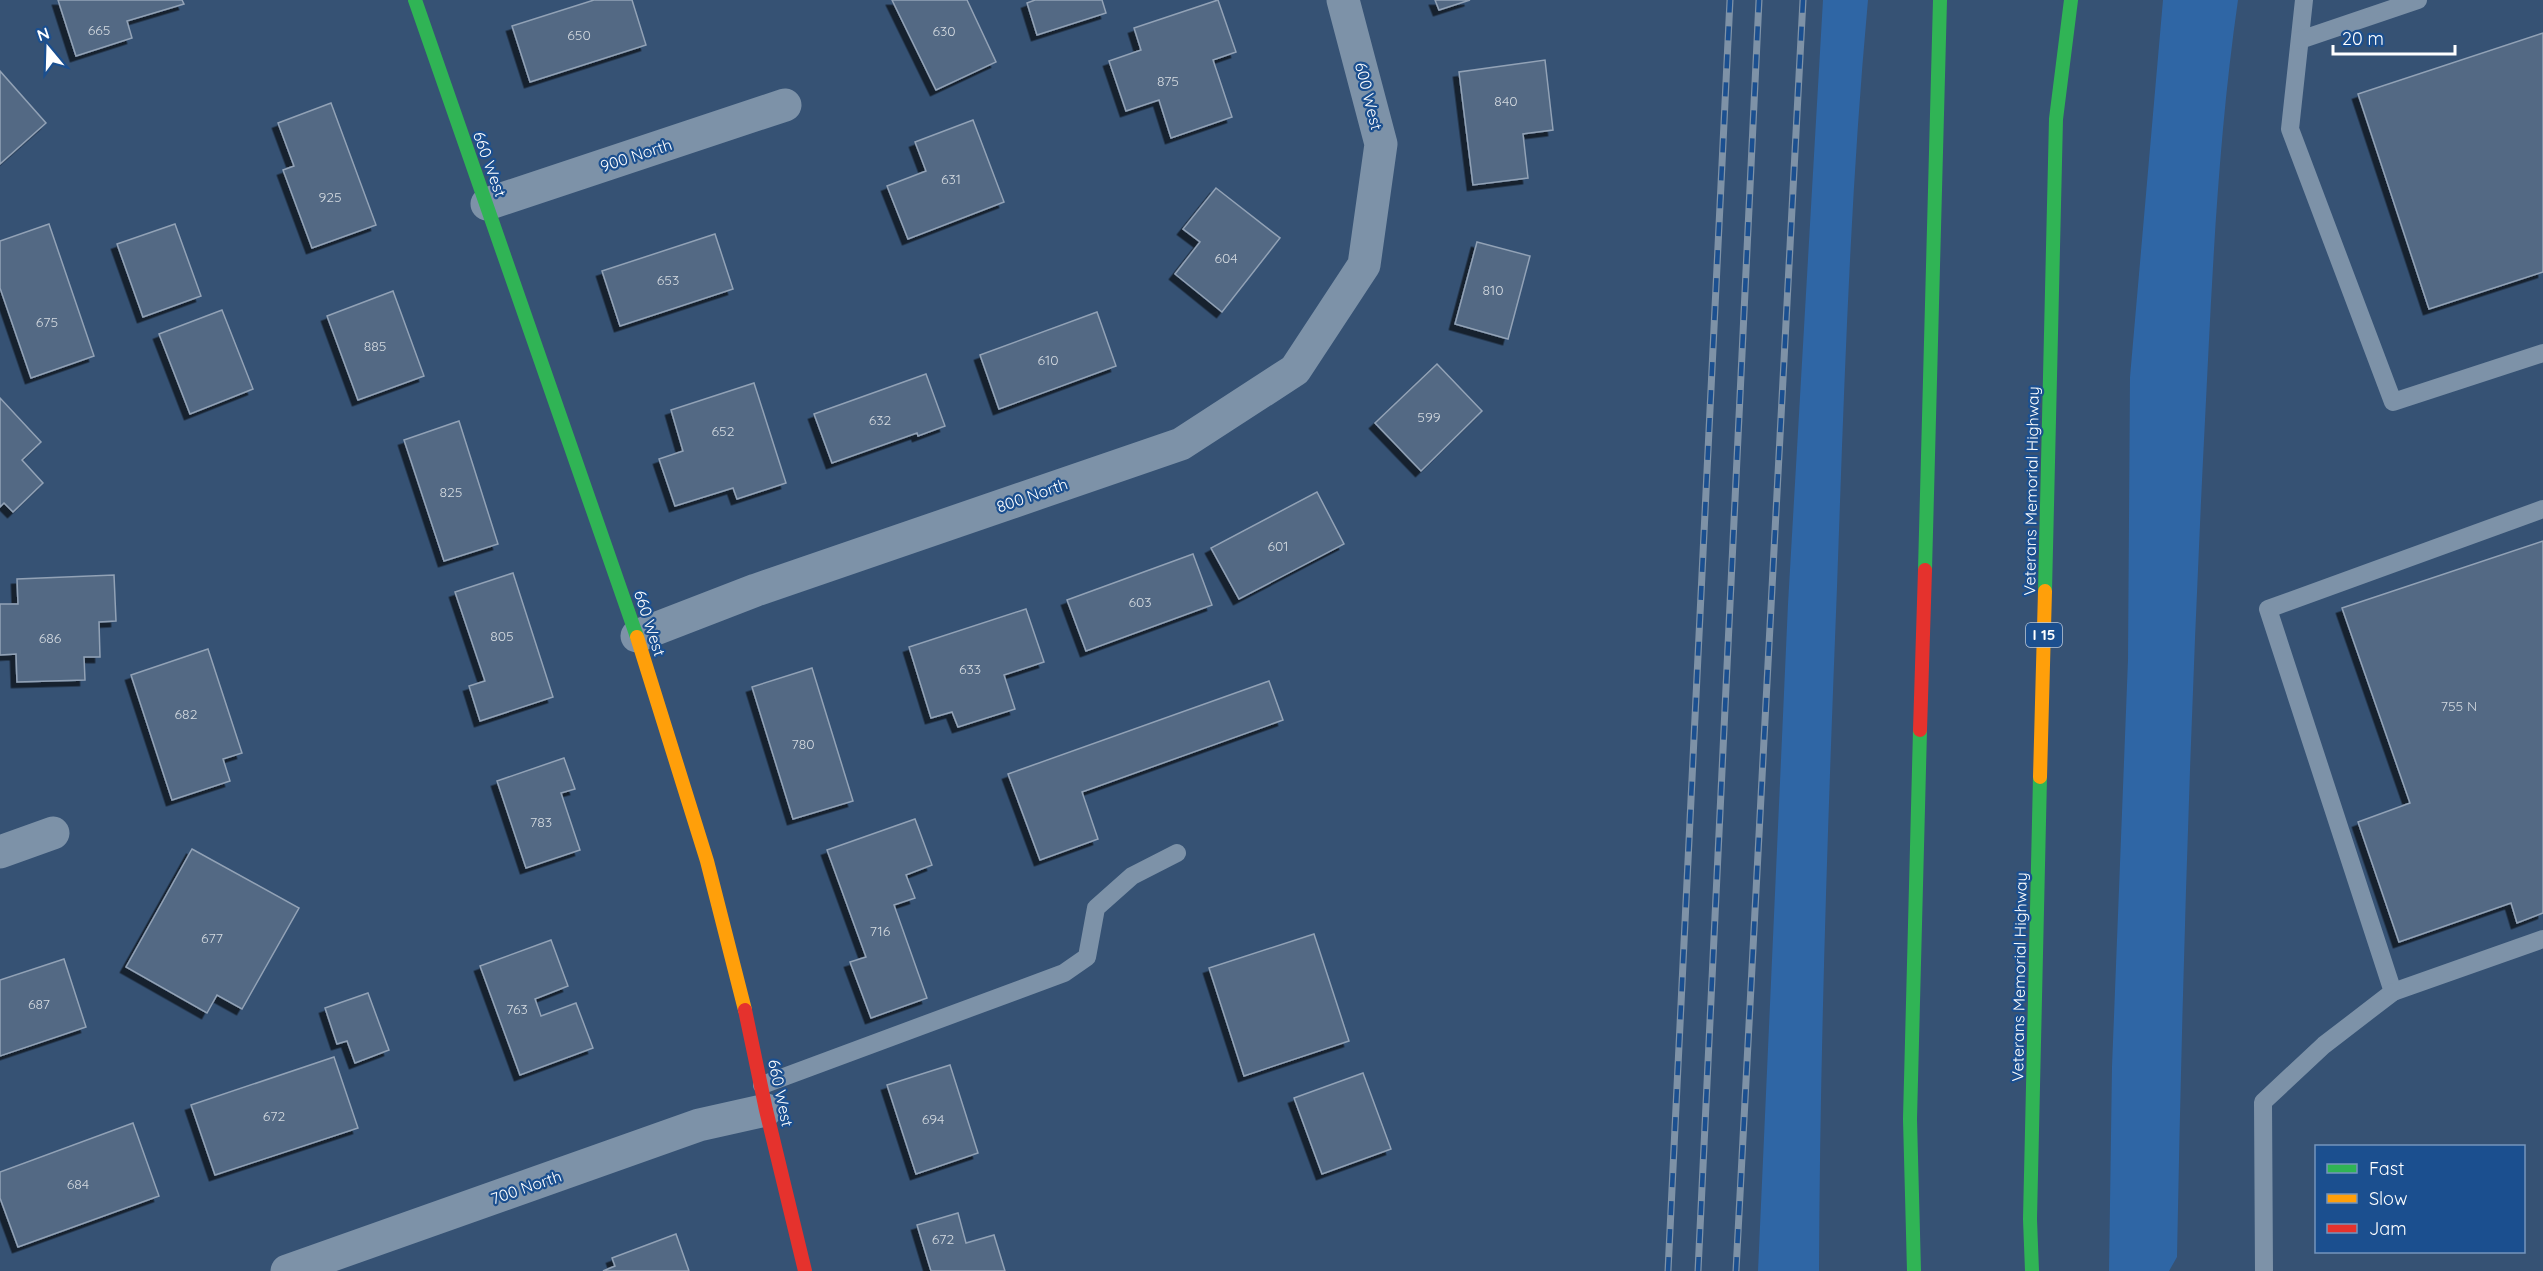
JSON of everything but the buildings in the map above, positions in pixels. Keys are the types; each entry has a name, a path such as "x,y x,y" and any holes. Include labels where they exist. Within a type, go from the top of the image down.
{"main road":[{"name":"660 West","path":"414,0 637,636 706,861 752,1035 764,1098 805,1271"},
{"path":"1914,1271 1910,1119 1940,0"},
{"name":"Veterans Memorial Highway","path":"2032,1271 2030,1207 2056,119 2071,0"}],"street":[{"name":"600 West","path":"1343,0 1381,144 1364,265"},
{"name":"900 North","path":"487,204 785,105"},
{"name":"800 North","path":"637,636 756,590 1182,444 1295,370 1364,265"},
{"path":"0,852 53,833"},
{"name":"700 North","path":"287,1271 699,1125 764,1098"}],"lane":[{"path":"2304,0 2290,129 2394,402 2543,353"},
{"path":"2300,40 2418,0"},
{"path":"2393,992 2268,609 2543,509"},
{"path":"764,1098 1064,973 1087,957 1096,908 1132,876 1177,853"},
{"path":"2264,1271 2263,1102 2324,1045 2393,992 2543,939"}],"shaded area":[{"path":"1823,0 1868,0 1852,220 1842,440 1825,929 1819,1271 1758,1271 1788,604"},
{"path":"2163,0 2238,0 2219,172 2203,460 2187,858 2177,1257 2169,1271 2109,1271 2112,1067 2128,660 2130,377"}],"railway":[{"path":"1668,1271 1730,0"},
{"path":"1698,1271 1759,0"},
{"path":"1736,1271 1803,0"}],"traffic: fast":[{"path":"415,0 637,637"},
{"path":"1925,570 1940,0"},
{"path":"2045,591 2056,119 2071,0"},
{"path":"1914,1271 1910,1119 1920,730"},
{"path":"2032,1271 2030,1219 2040,777"}],"traffic: slow":[{"path":"2040,777 2045,591"},
{"path":"637,637 707,861 745,1010"}],"traffic: jam":[{"path":"1920,730 1925,570"},
{"path":"745,1010 766,1110 805,1271"}]}
